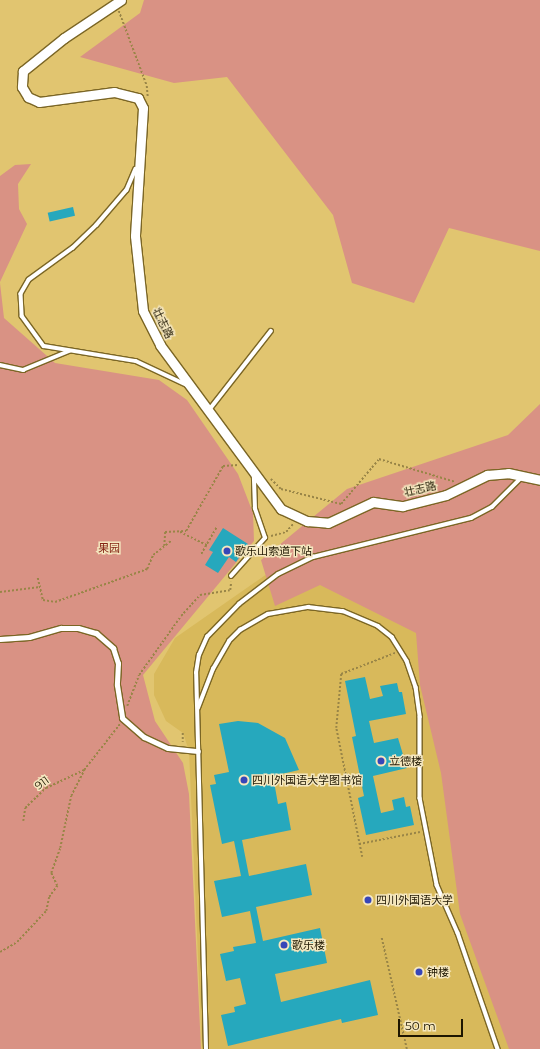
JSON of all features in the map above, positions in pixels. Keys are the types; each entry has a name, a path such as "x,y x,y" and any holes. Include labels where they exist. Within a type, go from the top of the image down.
{"street":[{"name":"壮志路","path":"121,0 64,38 23,70 22,80 28,97 39,102 114,92 138,98 143,108 142,157 135,236 143,311 160,345 281,509 306,521 328,522 373,502 403,506 446,495 487,475 508,473 540,480"},
{"path":"0,639 29,637 61,628 78,628 96,633 113,648 118,663 117,685 122,718 144,736 168,748 198,751"}],"lane":[{"path":"142,157 127,190 97,225 73,248 29,280 21,294 22,316 44,346 136,361 191,387"},
{"path":"208,410 271,331"},
{"path":"0,364 23,370 70,351"},
{"path":"231,576 265,538 255,509 254,473"},
{"path":"206,1049 197,710 199,655 207,637 238,604 278,574 313,557 471,518 492,507 523,476"},
{"path":"197,710 213,669 229,641 240,630 268,614 308,607 343,611 378,626 402,650 412,672 418,701 419,785 426,830 440,896 458,933 498,1049"}],"path":[{"path":"120,14 149,95"},
{"path":"270,478 281,489 341,504 380,459 454,480 460,488"},
{"path":"164,546 164,532 186,531 223,466 235,466"},
{"path":"201,554 217,526"},
{"path":"265,538 286,532 291,526"},
{"path":"178,531 207,545"},
{"path":"38,578 42,600 63,600 147,569 153,555 171,541"},
{"path":"0,952 17,942 46,911 49,897 57,886 50,873 60,848 71,796 84,770 118,730 139,675 181,616 200,595 230,590 231,576"},
{"path":"0,592 40,587"},
{"path":"362,857 336,728 341,674 402,650"},
{"path":"183,733 183,750"},
{"name":"911","path":"23,821 24,808 46,788 84,770"},
{"path":"360,844 426,830"},
{"path":"382,938 407,1049"}],"shaded area":[{"name":"四川外国语大学","path":"512,488 540,1049 202,1049 189,751 183,733 166,721 154,695 154,674 175,638 277,567"}],"green space":[{"path":"144,0 540,0 540,251 449,228 414,303 352,283 333,215 227,77 174,83 80,57 140,13"},
{"path":"31,164 18,184 19,209 27,224 0,282 0,176 15,165"},
{"name":"果园","path":"0,283 4,318 55,363 159,380 187,400 238,474 253,513 254,541 143,675 155,721 183,763 189,794 201,1049 0,1049"},
{"path":"540,404 540,1049 509,1049 460,914 441,773 420,685 416,633 320,585 275,606 261,560 347,489 508,435"}],"building":[{"path":"73,207 75,216 50,222 48,213"},
{"name":"歌乐山索道下站","path":"223,528 248,544 236,562 229,557 218,573 205,565 213,552 209,550"},
{"name":"立德楼","path":"365,677 370,699 383,696 380,686 397,683 399,692 402,692 406,714 369,721 374,743 398,738 407,768 373,776 381,813 394,810 392,800 404,797 406,807 410,806 414,825 366,835 358,798 364,796 352,737 356,736 345,681"},
{"name":"歌乐楼","path":"238,721 258,723 285,738 299,770 273,776 278,804 286,802 291,830 242,840 249,876 306,864 312,895 256,907 263,941 320,928 327,963 275,974 281,1002 370,980 378,1015 342,1023 341,1019 228,1046 221,1015 235,1012 234,1007 246,1004 240,978 226,981 220,954 234,951 233,947 256,943 250,911 222,917 214,881 241,876 234,841 222,844 210,785 216,784 214,775 229,772 219,724"}],"place":[{"name":"歌乐山索道下站","path":"227,551"},
{"name":"立德楼","path":"381,761"},
{"name":"四川外国语大学图书馆","path":"244,780"},
{"name":"四川外国语大学","path":"368,900"},
{"name":"歌乐楼","path":"284,945"},
{"name":"钟楼","path":"419,972"}]}
